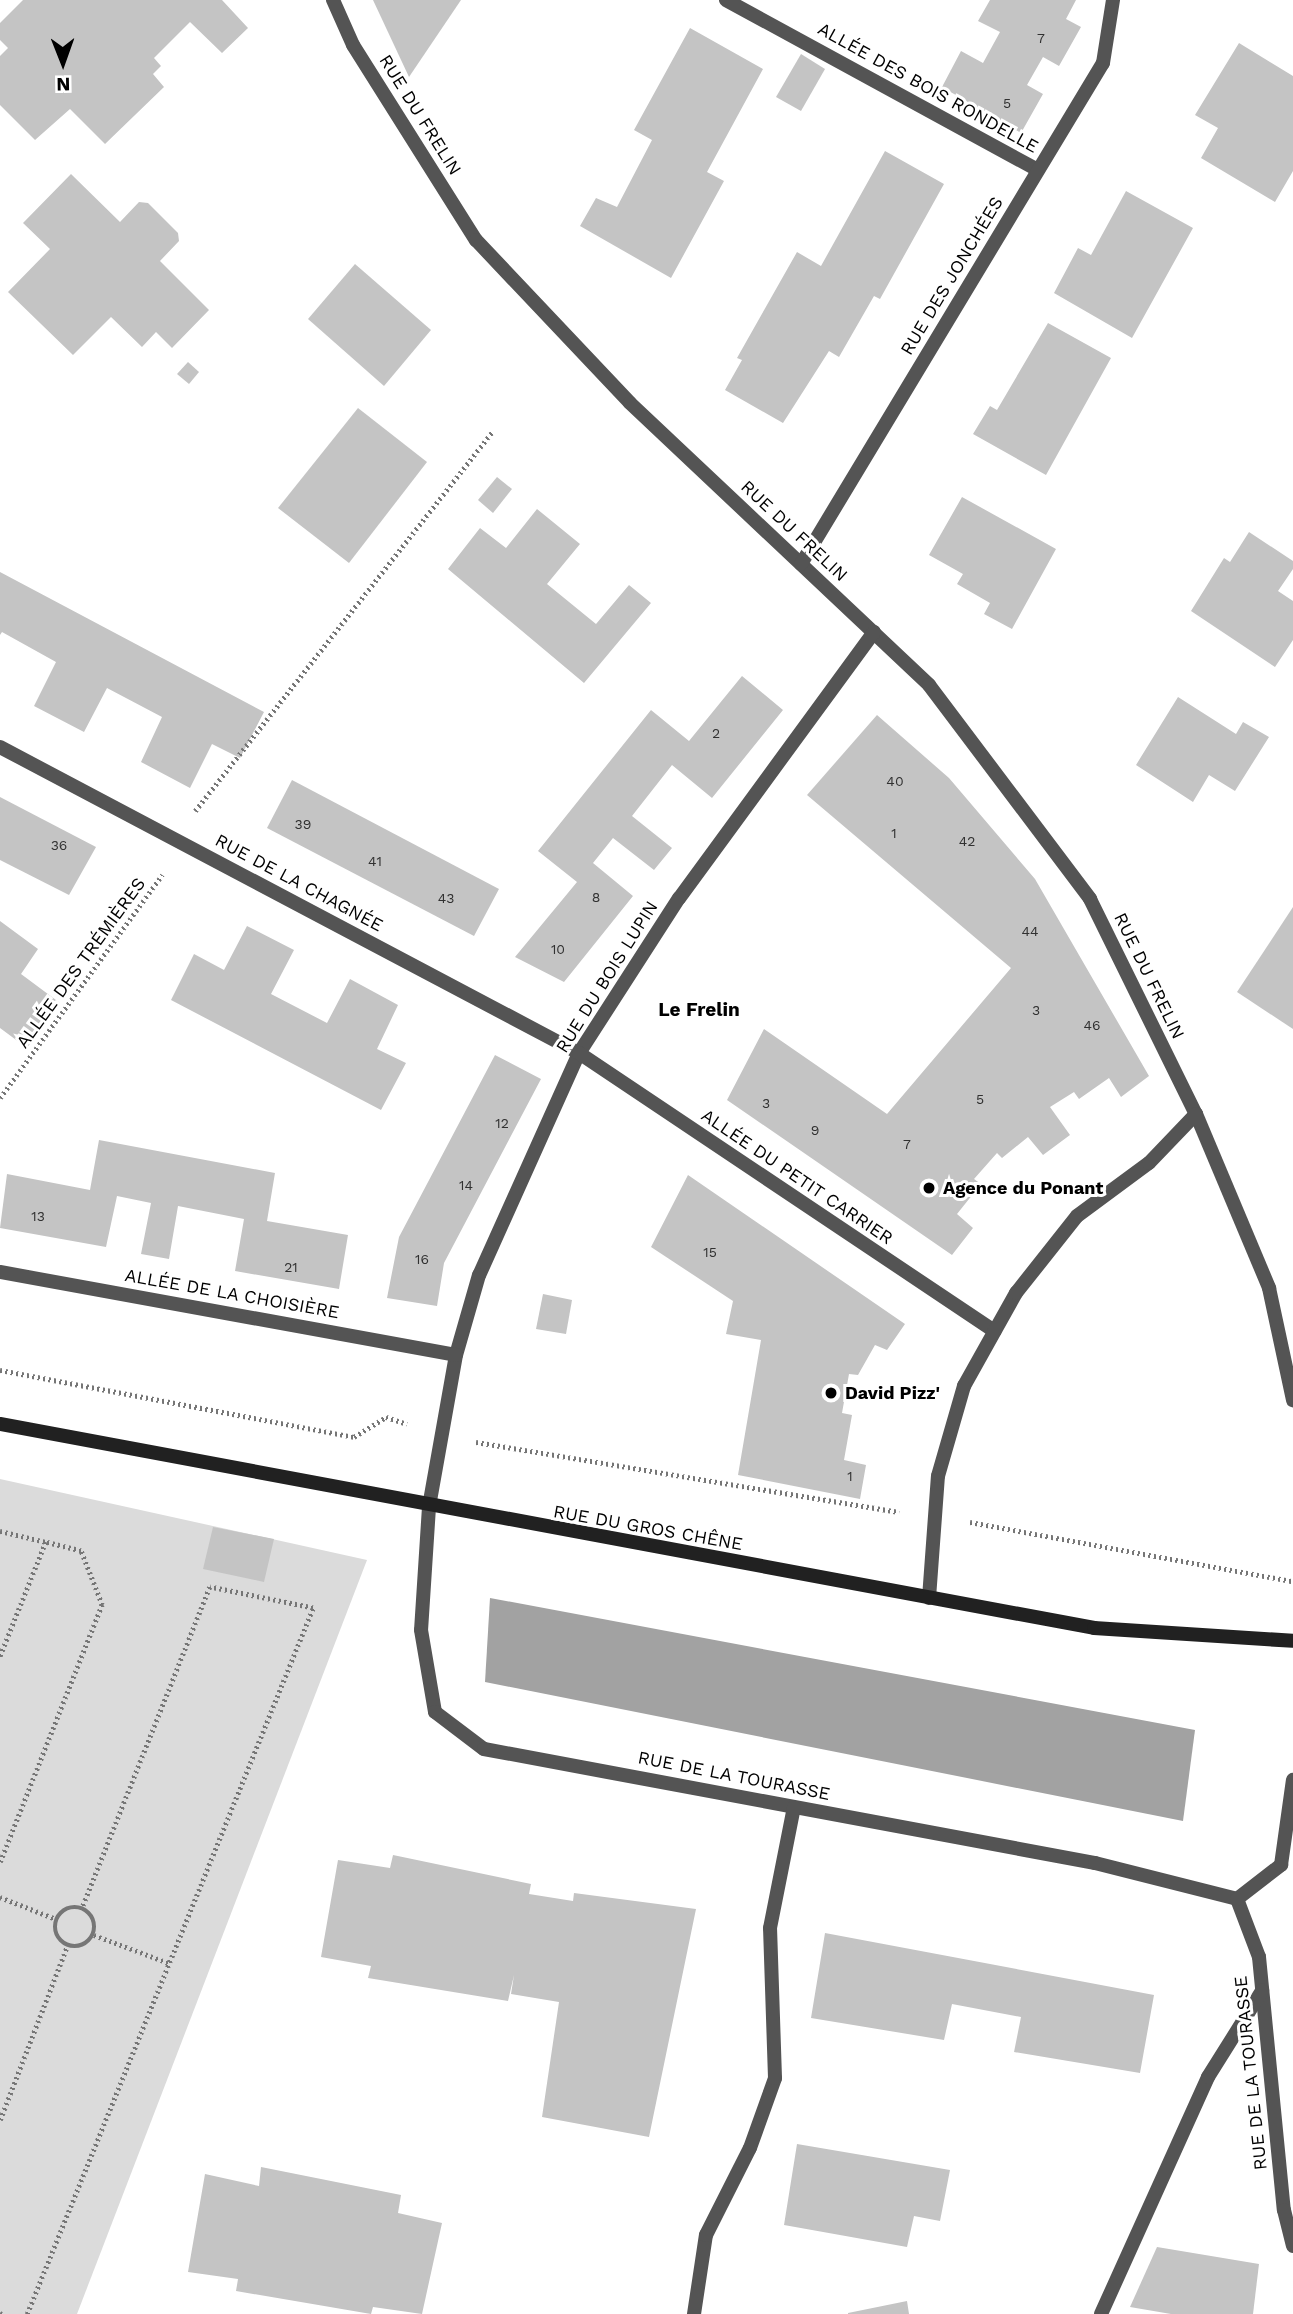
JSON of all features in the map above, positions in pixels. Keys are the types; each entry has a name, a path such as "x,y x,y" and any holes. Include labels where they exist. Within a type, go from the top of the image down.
{"street":[{"name":"RUE DU FRELIN","path":"333,0 353,46 476,240 631,403 929,685 1090,899 1196,1114 1269,1288 1293,1400"},
{"name":"ALLÉE DES BOIS RONDELLE","path":"726,0 1038,170"},
{"name":"RUE DES JONCHÉES","path":"801,564 1103,63 1113,0"},
{"name":"RUE DU BOIS LUPIN","path":"429,1507 456,1355 480,1275 579,1053 678,898 874,632"},
{"name":"RUE DE LA CHAGNÉE","path":"0,747 579,1053"},
{"name":"ALLÉE DU PETIT CARRIER","path":"579,1053 994,1331"},
{"path":"929,1598 938,1476 964,1386 994,1331 1016,1293 1077,1216 1149,1163 1196,1114"},
{"name":"ALLÉE DE LA CHOISIÈRE","path":"0,1272 456,1355"},
{"name":"RUE DU GROS CHÊNE","path":"0,1424 429,1507 1094,1628 1293,1641"},
{"name":"RUE DE LA TOURASSE","path":"429,1507 421,1630 435,1712 484,1749 1095,1863 1237,1899 1259,1957 1284,2210 1293,2246"},
{"path":"1237,1899 1282,1865 1293,1780"},
{"path":"694,2314 706,2235 750,2148 775,2078 770,1928 794,1807"},
{"path":"1101,2314 1208,2077 1262,1991"}],"path":[{"name":"ALLÉE DES TRÉMIÈRES","path":"0,1098 179,842 493,431"},
{"path":"0,1370 354,1437 386,1417 440,1436 860,1508 934,1515 1293,1581"},
{"path":"0,1531 81,1551 102,1605 0,1862"},
{"path":"0,1657 46,1542"},
{"path":"27,2314 313,1608 210,1587 82,1909"},
{"path":"0,1897 56,1919"},
{"path":"72,1907 82,1909 91,1915 94,1935 88,1943 67,1946 55,1931 56,1919 72,1907"},
{"path":"94,1935 169,1963"},
{"path":"0,2120 67,1946"}],"shaded area":[{"path":"0,1479 367,1560 77,2314 0,2314"},
{"path":"490,1598 1195,1730 1183,1821 485,1682"}],"building":[{"path":"23,0 222,0 248,28 222,53 190,22 154,58 161,66 153,74 164,87 105,144 70,109 35,140 0,105 0,56 8,48 0,40 0,23"},
{"path":"373,0 461,0 409,77"},
{"path":"990,0 1076,0 1066,19 1081,27 1059,66 1043,57 1027,85 1043,94 1021,133 942,87 961,51 983,63 1000,32 978,21"},
{"path":"690,28 763,69 707,172 724,181 671,278 580,226 596,198 617,207 652,140 634,130"},
{"path":"1239,43 1293,76 1293,171 1275,202 1201,158 1218,128 1195,115"},
{"path":"801,54 825,69 801,111 776,97"},
{"path":"885,151 944,184 880,299 874,296 839,357 829,351 783,423 725,390 742,360 737,358 797,252 821,266"},
{"path":"71,174 120,222 139,202 148,203 178,233 179,241 160,261 209,310 172,348 156,332 142,347 111,317 73,355 8,292 50,249 23,223"},
{"path":"1126,191 1193,228 1132,338 1054,293 1078,248 1091,255"},
{"path":"355,264 431,330 384,386 308,319"},
{"path":"1048,323 1111,358 1046,475 973,434 990,406 997,410"},
{"path":"188,362 199,372 189,384 177,374"},
{"path":"358,408 427,462 349,563 278,508"},
{"path":"497,477 512,489 493,513 478,500"},
{"path":"962,497 1056,549 1012,629 984,614 990,603 957,584 963,574 929,555"},
{"path":"537,509 580,544 547,584 596,624 629,585 651,603 584,683 448,569 480,528 506,548"},
{"path":"1249,532 1293,561 1293,569 1278,591 1293,601 1293,640 1275,667 1191,611 1224,558 1230,562"},
{"path":"0,572 264,712 240,758 212,744 190,788 141,762 162,717 107,688 84,732 34,706 56,662 2,632 0,635"},
{"path":"742,676 783,710 712,798 672,765 632,816 672,848 654,870 613,838 593,863 633,896 564,982 515,957 577,882 538,851 651,710 689,741"},
{"path":"1178,697 1236,734 1243,722 1269,737 1235,791 1209,775 1193,802 1136,765"},
{"path":"877,715 949,778 1035,879 1149,1076 1121,1097 1109,1078 1079,1099 1074,1092 1050,1107 1070,1135 1043,1155 1028,1137 1002,1158 997,1153 974,1179 981,1184 957,1214 973,1228 952,1255 727,1100 764,1029 887,1114 1011,968 807,795"},
{"path":"292,780 499,889 474,936 267,828"},
{"path":"0,797 96,847 69,895 0,860"},
{"path":"1293,907 1293,1029 1237,992"},
{"path":"0,921 38,949 21,974 60,1003 27,1048 0,1028"},
{"path":"247,926 294,950 271,994 327,1023 350,979 398,1005 377,1049 406,1063 381,1110 171,1000 194,954 224,970"},
{"path":"495,1055 541,1079 444,1263 437,1306 387,1298 399,1237"},
{"path":"99,1140 275,1173 267,1221 348,1235 339,1289 235,1271 244,1219 178,1206 169,1259 141,1254 151,1203 117,1196 106,1247 0,1228 7,1174 90,1190"},
{"path":"688,1175 905,1324 887,1350 875,1345 858,1375 849,1374 842,1413 852,1415 844,1460 866,1465 860,1499 738,1475 761,1340 726,1334 733,1301 651,1247"},
{"path":"543,1294 572,1300 566,1334 536,1329"},
{"path":"213,1527 274,1539 264,1582 203,1569"},
{"path":"393,1855 531,1884 529,1894 573,1901 574,1893 696,1909 649,2137 542,2117 559,2002 511,1994 514,1975 508,2001 368,1978 371,1966 321,1957 338,1860 390,1868"},
{"path":"825,1933 1154,1995 1140,2073 1014,2052 1021,2017 952,2004 944,2040 811,2018"},
{"path":"797,2144 950,2170 940,2221 914,2216 907,2247 784,2225"},
{"path":"261,2167 401,2195 398,2213 442,2223 422,2314 373,2307 371,2314 236,2291 238,2279 188,2272 205,2174 259,2186"},
{"path":"1157,2247 1259,2264 1253,2314 1171,2314 1130,2307"},
{"path":"907,2301 909,2314 848,2314 848,2313"}],"place":[{"name":"Agence du Ponant","path":"929,1188"},
{"name":"David Pizz'","path":"831,1393"}],"district":[{"name":"Le Frelin","path":"699,1010"}]}
